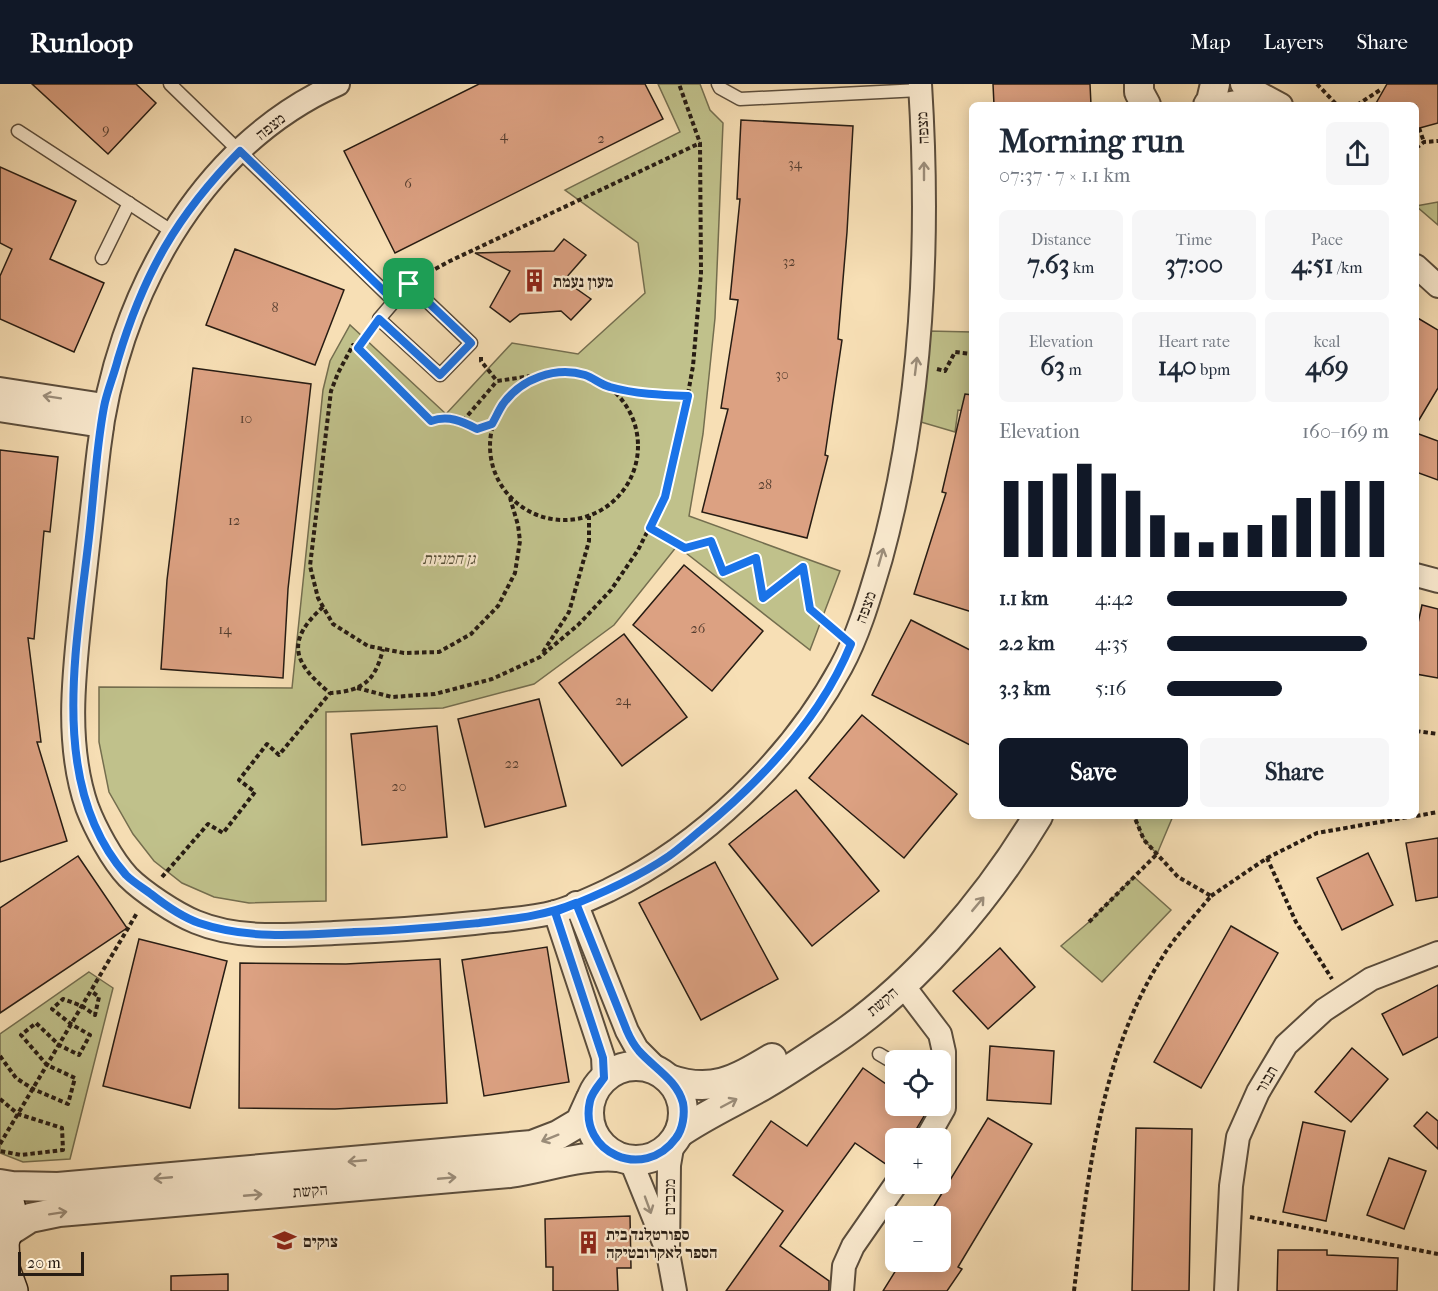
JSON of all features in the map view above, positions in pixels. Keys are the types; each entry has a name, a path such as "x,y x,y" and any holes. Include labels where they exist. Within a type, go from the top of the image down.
{"main road":[{"path":"0,1189 9,1212 8,1227 2,1239 3,1269 11,1291"}],"street":[{"path":"1210,102 1215,84"},
{"path":"1242,84 1275,102"},
{"name":"מצפה","path":"326,86 280,116 240,151 208,184 180,220 155,263 133,314 103,415 76,653 74,712 76,762 87,807 104,843 127,876 164,904 197,922 231,931 271,936 418,930 555,912 610,889 669,856 722,813 774,762 807,720 842,665 868,604 891,522 908,429 916,364 924,251 924,158 920,87"},
{"path":"1419,269 1438,286"},
{"path":"0,389 103,415"},
{"path":"0,410 103,415"},
{"path":"1419,576 1438,581"},
{"name":"הקשת","path":"664,1075 687,1085 717,1085 754,1069 823,1025 882,976 933,927 984,865 1014,819"},
{"name":"הקשת","path":"676,1138 701,1118 762,1086 834,1040 902,984 946,939 1000,877 1036,819"},
{"path":"555,912 603,1058 597,1089 589,1113 592,1131 601,1145 622,1158 651,1158 668,1148 676,1138 684,1118 683,1103 677,1089 637,1049 627,1031 576,903"},
{"name":"תבור","path":"1226,1291 1231,1186 1238,1137 1258,1092 1286,1045 1324,1010 1371,979 1438,953"},
{"path":"902,984 940,1034 944,1050"},
{"path":"597,1089 616,1070 629,1066 647,1067 664,1075"},
{"name":"הקשת","path":"0,1184 58,1187 523,1146 558,1135 580,1122 597,1089"},
{"name":"מכבים","path":"675,1291 668,1253 669,1165 676,1138"},
{"name":"הקשת","path":"2,1239 30,1218 58,1212 510,1173 603,1156 622,1158"},
{"name":"מכבים","path":"622,1158 633,1166 668,1253"},
{"path":"842,1291 844,1266 853,1246 889,1194"}],"lane":[{"path":"170,84 393,300"},
{"path":"718,84 720,88 740,99 920,87"},
{"path":"18,131 173,232"},
{"path":"102,258 129,203"},
{"path":"409,284 424,301 471,343 440,375 379,319 409,284"},
{"path":"879,1054 885,1058"}],"path":[{"path":"357,688 392,697 435,694 492,679 540,657 578,625 611,590 650,528 665,497 688,396 693,366 701,273 700,143 679,84"},
{"path":"1317,84 1334,102"},
{"path":"1362,102 1380,90"},
{"path":"1419,128 1424,142"},
{"path":"1419,146 1424,142 1438,141"},
{"path":"409,284 450,261 700,143"},
{"path":"358,348 379,319"},
{"path":"492,424 477,429 463,422 443,417 431,421 353,345 331,391 310,566 318,598 333,624 368,646 404,653 439,652 471,634 498,606 515,573 520,541 510,498"},
{"path":"916,364 945,371 955,352 969,354"},
{"path":"608,387 624,403 634,423 638,446 635,468 625,489 609,506 589,516 568,520 546,519 527,511 510,498 498,482 491,464 489,444 492,424 502,404 518,388 537,377 559,372 585,375 608,387 644,394 688,396"},
{"path":"463,422 497,381"},
{"path":"540,657 569,612 589,541 589,516"},
{"path":"650,528 685,548 711,541 723,572 756,558 763,598 803,567 810,609 851,644"},
{"path":"323,607 307,621 300,634 298,657 310,677 330,693 350,692 370,680 380,664 383,649"},
{"path":"0,1144 149,892 208,824 223,833 255,792 238,780 267,744 279,754 330,693"},
{"path":"1419,731 1438,734"},
{"path":"1419,815 1438,812"},
{"path":"1135,819 1144,840 1178,877 1211,896"},
{"path":"1074,1291 1089,1180 1117,1051 1160,960 1211,896 1268,858 1317,833 1398,819"},
{"path":"1089,922 1156,854"},
{"path":"1268,858 1296,922 1343,998"},
{"path":"0,1056 16,1078 33,1089 68,1104 75,1078 47,1065 21,1035 36,1023 59,1045 79,1055 90,1035 52,1010 63,999 82,1006 95,1015 99,997 91,991"},
{"path":"0,1099 18,1114 62,1128 63,1150 21,1155 0,1151"},
{"path":"1230,1213 1438,1254"}],"green space":[{"name":"גן חמניות","path":"658,84 700,84 710,110 723,123 715,318 703,434 689,516 840,571 810,650 677,546 614,625 534,684 443,708 326,712 326,901 249,903 214,897 182,883 154,861 133,834 109,792 99,742 99,687 292,688 323,390 330,361 350,325 446,414 512,343 578,354 645,293 638,243 565,190 680,132"},
{"path":"1438,202 1438,225 1419,209 1419,205"},
{"path":"928,331 969,332 969,412 958,410 955,432 914,420"},
{"path":"1135,819 1172,819 1157,854 1144,840"},
{"path":"1134,877 1171,910 1102,982 1061,946"},
{"path":"89,972 113,988 70,1159 23,1162 0,1153 0,1034"}],"building":[{"path":"32,84 136,84 156,103 108,154"},
{"path":"479,84 645,84 663,119 395,253 344,151"},
{"path":"993,84 1090,84 1091,102 994,102"},
{"path":"1387,84 1438,84 1438,123 1419,128 1419,102 1377,102"},
{"path":"741,120 853,126 838,339 842,340 825,455 828,456 807,538 702,512 728,409 721,408 738,300 730,299 740,199 737,199"},
{"path":"0,167 76,201 50,259 104,283 74,352 0,319 0,276 12,249 0,243"},
{"name":"מעון נעמת","path":"564,239 586,255 564,280 591,299 571,320 561,311 520,314 510,322 490,307 510,271 475,253 554,251"},
{"path":"235,249 344,290 315,365 206,325"},
{"path":"1419,319 1438,330 1438,388 1419,420"},
{"path":"193,368 311,384 288,589 283,678 161,669 167,580"},
{"path":"965,394 969,395 969,611 914,594 946,493 942,492"},
{"path":"1419,434 1438,441 1438,480 1419,473"},
{"path":"0,450 58,457 50,532 44,531 34,639 28,638 41,742 37,742 67,841 0,862"},
{"path":"684,565 763,631 712,691 633,625"},
{"path":"1422,605 1438,609 1438,678 1419,675 1419,618"},
{"path":"911,620 969,649 969,744 872,695"},
{"path":"624,634 687,717 622,766 559,683"},
{"path":"539,699 566,806 485,827 458,719"},
{"path":"862,715 957,794 904,858 809,778"},
{"path":"437,726 447,837 362,845 351,734"},
{"path":"796,790 879,891 812,946 729,844"},
{"path":"1438,838 1438,897 1416,901 1406,843"},
{"path":"1368,853 1393,905 1342,930 1317,878"},
{"path":"78,856 127,928 0,1013 0,908"},
{"path":"715,862 778,979 701,1020 639,903"},
{"path":"1231,926 1278,953 1201,1088 1154,1062"},
{"path":"139,939 227,961 190,1108 103,1086"},
{"path":"547,947 569,1082 484,1096 462,960"},
{"path":"1000,948 1035,987 988,1029 953,991"},
{"path":"440,959 447,1103 335,1109 239,1108 240,963 346,964"},
{"path":"1438,985 1438,1037 1403,1055 1382,1014"},
{"path":"990,1046 1054,1051 1051,1104 987,1100"},
{"path":"1352,1048 1388,1079 1351,1122 1315,1092"},
{"path":"863,1068 885,1083 885,1116 924,1116 917,1128 885,1128 885,1163 855,1143 780,1246 829,1281 829,1291 726,1291 783,1211 733,1175 771,1121 807,1146"},
{"path":"1427,1112 1438,1121 1438,1149 1414,1126"},
{"path":"988,1118 1032,1144 958,1267 962,1269 947,1291 883,1291 895,1272 951,1272 951,1206 934,1206 941,1194 951,1194 951,1178"},
{"path":"1303,1122 1345,1131 1326,1221 1283,1212"},
{"path":"1136,1128 1192,1129 1189,1291 1132,1291"},
{"path":"1389,1158 1426,1171 1404,1229 1367,1215"},
{"name":"ספורטלנד בית הספר לאקרובטיקה","path":"630,1216 631,1268 617,1268 618,1291 553,1291 553,1267 546,1267 545,1219"},
{"path":"1278,1250 1327,1250 1327,1255 1398,1258 1397,1291 1277,1291"},
{"path":"228,1274 228,1291 171,1291 171,1276"}],"place":[{"name":"מעון נעמת","path":"535,281"},
{"name":"צוקים","path":"285,1241"},
{"name":"ספורטלנד בית הספר לאקרובטיקה","path":"588,1243"}],"route":[{"path":"409,284 393,300 240,151 208,184 180,220 155,263 133,314 104,405 76,653 74,712 76,762 87,807 104,843 127,876 164,904 197,922 231,931 271,936 418,930 555,912 576,903 627,1031 637,1049 677,1089 683,1103 684,1118 679,1133 668,1148 651,1158 626,1160 618,1157 601,1145 592,1131 589,1113 590,1100 604,1078 603,1058 555,912 576,903 610,889 669,856 722,813 774,762 807,720 842,665 851,644 810,609 803,567 763,598 756,558 723,572 711,541 685,548 650,528 665,497 688,396 644,394 608,387 585,375 559,372 537,377 518,388 502,404 492,424 477,429 463,422 443,417 431,421 358,348 379,319 440,375 471,343 417,295 409,284"}]}
